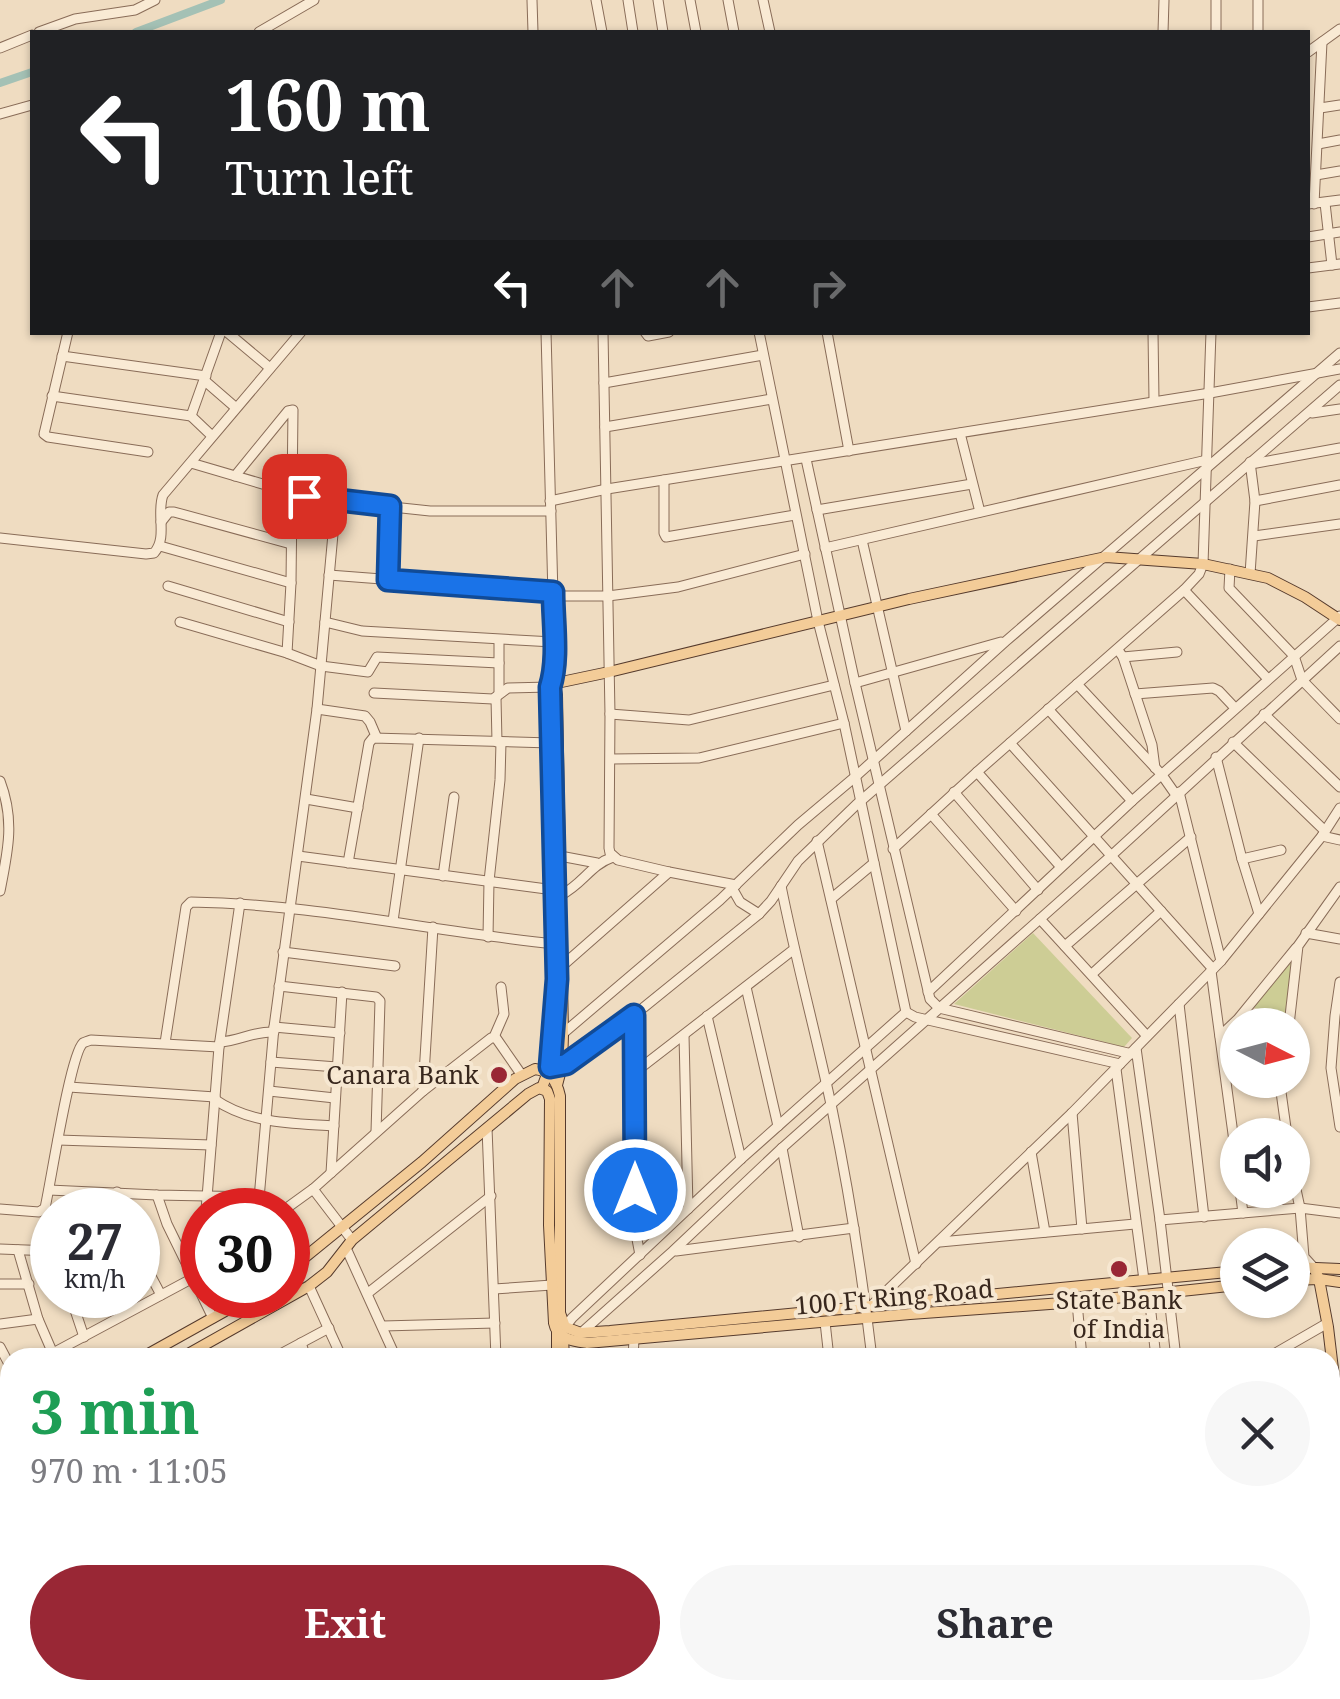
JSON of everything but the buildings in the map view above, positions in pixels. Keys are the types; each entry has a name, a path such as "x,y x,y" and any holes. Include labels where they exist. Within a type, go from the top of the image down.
{"main road":[{"path":"551,685 1106,557 1203,564 1268,578 1339,618"},
{"path":"551,685 562,966 554,1069 560,1096 567,1330 563,1348"},
{"path":"551,685 555,686 556,695 560,856 556,944 558,1037"},
{"path":"310,1253 422,1162 521,1074 554,1069"},
{"path":"310,1285 327,1272 349,1244 528,1094 542,1088 554,1069"},
{"path":"550,1099 558,1083"},
{"path":"542,1088 550,1099 549,1225 554,1323 567,1330"},
{"path":"1310,1276 1340,1269"},
{"name":"100 Ft Ring Road","path":"1220,1272 868,1310 825,1322 634,1339 572,1341 567,1330 868,1310 1076,1302 1220,1286"},
{"path":"1310,1272 1340,1282"},
{"path":"1317,1274 1329,1348"},
{"path":"159,1348 213,1318"},
{"path":"199,1348 252,1318"}],"street":[{"path":"46,30 75,19 135,10 155,0"},
{"path":"262,30 314,0"},
{"path":"532,0 533,30"},
{"path":"596,0 602,30"},
{"path":"628,0 634,30"},
{"path":"658,0 663,30"},
{"path":"690,0 696,30"},
{"path":"728,0 734,30"},
{"path":"763,0 770,30"},
{"path":"1163,30 1164,0"},
{"path":"1216,0 1216,30"},
{"path":"1258,0 1258,30"},
{"path":"1310,51 1340,29"},
{"path":"0,48 30,36"},
{"path":"1310,268 1336,264 1334,233 1316,203 1322,42"},
{"path":"1320,108 1340,105"},
{"path":"0,114 30,106"},
{"path":"1318,144 1340,140"},
{"path":"1316,175 1340,170"},
{"path":"1316,203 1340,200"},
{"path":"1310,308 1340,303"},
{"path":"67,335 46,436 148,452"},
{"path":"191,416 219,335"},
{"path":"223,335 270,368"},
{"path":"0,538 154,553 160,546 160,502 164,495 298,335"},
{"path":"374,693 498,696 508,688 551,685 554,642 546,335"},
{"path":"602,335 611,759 609,848 613,857"},
{"path":"760,335 818,622 844,723 911,1035"},
{"path":"828,335 850,452"},
{"path":"1153,335 1154,400"},
{"path":"893,849 1077,684 1120,654 1198,574 1203,564 1211,335"},
{"path":"558,1037 734,886 1206,464 1340,353"},
{"path":"604,383 763,354"},
{"path":"62,356 205,378 236,408"},
{"path":"191,463 292,493 336,501 430,511 551,506 607,489 1340,369"},
{"path":"554,1069 634,1015 759,914 817,840 1340,385"},
{"path":"52,396 191,416 212,436"},
{"path":"606,427 772,399"},
{"path":"1310,414 1340,409"},
{"path":"235,476 291,410 294,413 287,653"},
{"path":"960,432 980,512"},
{"path":"1250,463 1340,448"},
{"path":"806,458 872,761 932,1002 939,1008 1134,1050"},
{"path":"1250,463 1255,501 1250,574"},
{"path":"825,548 1206,464"},
{"path":"664,480 666,537 796,515"},
{"path":"818,510 972,484"},
{"path":"1255,501 1340,485"},
{"path":"260,1188 279,986 317,709 336,501"},
{"path":"388,580 390,506"},
{"path":"160,522 174,512 291,544"},
{"path":"1254,536 1340,524"},
{"path":"862,540 906,731"},
{"path":"160,546 291,582"},
{"path":"329,576 608,596 695,584 804,554"},
{"path":"1230,570 1229,588 1234,595 1294,656 1302,680 1340,719"},
{"path":"168,586 290,622"},
{"path":"1184,590 1268,679"},
{"path":"928,992 1132,802 1158,772 1339,618"},
{"path":"180,622 321,666 368,672 376,657 500,663"},
{"path":"326,622 362,631 554,642"},
{"path":"488,937 489,881 500,780 500,640"},
{"path":"855,684 1006,641"},
{"path":"567,1330 673,1251 782,1148 1339,648"},
{"path":"1120,654 1177,652"},
{"path":"1120,654 1158,772"},
{"path":"1077,684 1178,794 1191,837 1215,967 1220,1036"},
{"path":"610,714 688,720 834,685"},
{"path":"1136,694 1219,690 1244,731"},
{"path":"317,709 364,716 376,736"},
{"path":"1048,709 1132,802"},
{"path":"1264,714 1340,787"},
{"path":"611,759 698,758 844,723"},
{"path":"348,863 369,743 376,736 551,743"},
{"path":"394,921 419,738"},
{"path":"1233,742 1323,834 1340,840"},
{"path":"1010,743 1215,967"},
{"path":"1216,757 1259,914"},
{"path":"977,772 1061,867"},
{"path":"0,781 10,816 0,891"},
{"path":"954,792 1038,890"},
{"path":"443,876 454,797"},
{"path":"306,799 358,808"},
{"path":"868,1310 1072,1113 1215,967 1340,808"},
{"path":"930,814 1016,911"},
{"path":"1065,946 1191,837"},
{"path":"817,840 916,1264"},
{"path":"1242,859 1281,850"},
{"path":"298,856 558,893 577,886 596,863"},
{"path":"560,856 596,863 613,857 734,886"},
{"path":"830,899 874,863"},
{"path":"562,966 669,872"},
{"path":"734,886 740,902 759,914"},
{"path":"781,886 831,1106 868,1310 871,1348"},
{"path":"1248,1008 1339,889"},
{"path":"165,1043 187,904 191,902 290,908 556,944"},
{"path":"207,1188 219,1044 240,903"},
{"path":"1092,974 1161,911"},
{"path":"1040,919 1147,1036"},
{"path":"423,1091 433,927"},
{"path":"1306,934 1340,938"},
{"path":"1290,1008 1298,946"},
{"path":"634,1073 794,950"},
{"path":"284,952 395,966"},
{"path":"1340,982 1331,1068 1340,1127"},
{"path":"279,986 342,992 376,998 381,1003 376,1132"},
{"path":"746,986 778,1126"},
{"path":"310,1191 423,1091 494,1037 504,1014 502,987"},
{"path":"331,1173 342,992"},
{"path":"1179,1004 1204,1217"},
{"path":"908,1013 1118,1066"},
{"path":"567,1330 572,1318 741,1159 908,1013"},
{"path":"634,1015 635,1229 640,1255"},
{"path":"707,1016 741,1159"},
{"path":"49,1188 68,1088 80,1049 87,1041 219,1044 274,1030 340,1033"},
{"path":"684,1035 688,1209"},
{"path":"494,1037 521,1074"},
{"path":"1134,1050 1175,1348"},
{"path":"271,1062 337,1067"},
{"path":"1118,1066 1144,1280"},
{"path":"68,1088 214,1098 238,1114 266,1121 334,1126"},
{"path":"269,1092 335,1098"},
{"path":"1072,1113 1082,1229"},
{"path":"487,1128 496,1348"},
{"path":"58,1140 210,1144"},
{"path":"782,1148 799,1237"},
{"path":"1031,1152 1045,1232"},
{"path":"313,1189 342,1227 392,1348"},
{"path":"368,1293 491,1196"},
{"path":"160,1205 180,1252"},
{"path":"1242,1208 1243,1214"},
{"path":"1160,1220 1300,1208 1340,1214"},
{"path":"1300,1208 1304,1258 1317,1274"},
{"path":"0,1209 30,1210"},
{"path":"940,1242 1136,1224"},
{"path":"673,1251 854,1228"},
{"path":"950,1231 961,1240"},
{"path":"0,1249 30,1251"},
{"path":"18,1250 51,1348"},
{"path":"0,1284 29,1284"},
{"path":"66,1348 180,1285"},
{"path":"494,1289 552,1285"},
{"path":"310,1288 338,1348"},
{"path":"1149,1294 1155,1348"},
{"path":"1076,1302 1081,1348"},
{"path":"78,1318 84,1337"},
{"path":"0,1324 38,1319"},
{"path":"383,1326 495,1322"},
{"path":"825,1322 828,1348"},
{"path":"1284,1348 1326,1324"},
{"path":"292,1348 329,1328"},
{"path":"634,1339 634,1348"},
{"path":"301,1343 303,1348"}],"green space":[{"path":"1033,933 1132,1038 1124,1047 954,1004"},
{"path":"1293,958 1286,1008 1252,1007"}],"waterway":[{"path":"141,30 221,0"},
{"path":"0,83 30,73"}],"place":[{"name":"Canara Bank","path":"499,1075"},
{"name":"State Bank of India","path":"1119,1269"}],"route":[{"path":"304,496 390,506 388,580 553,592 550,687 557,979 550,1067 566,1064 634,1015 635,1190"}]}
